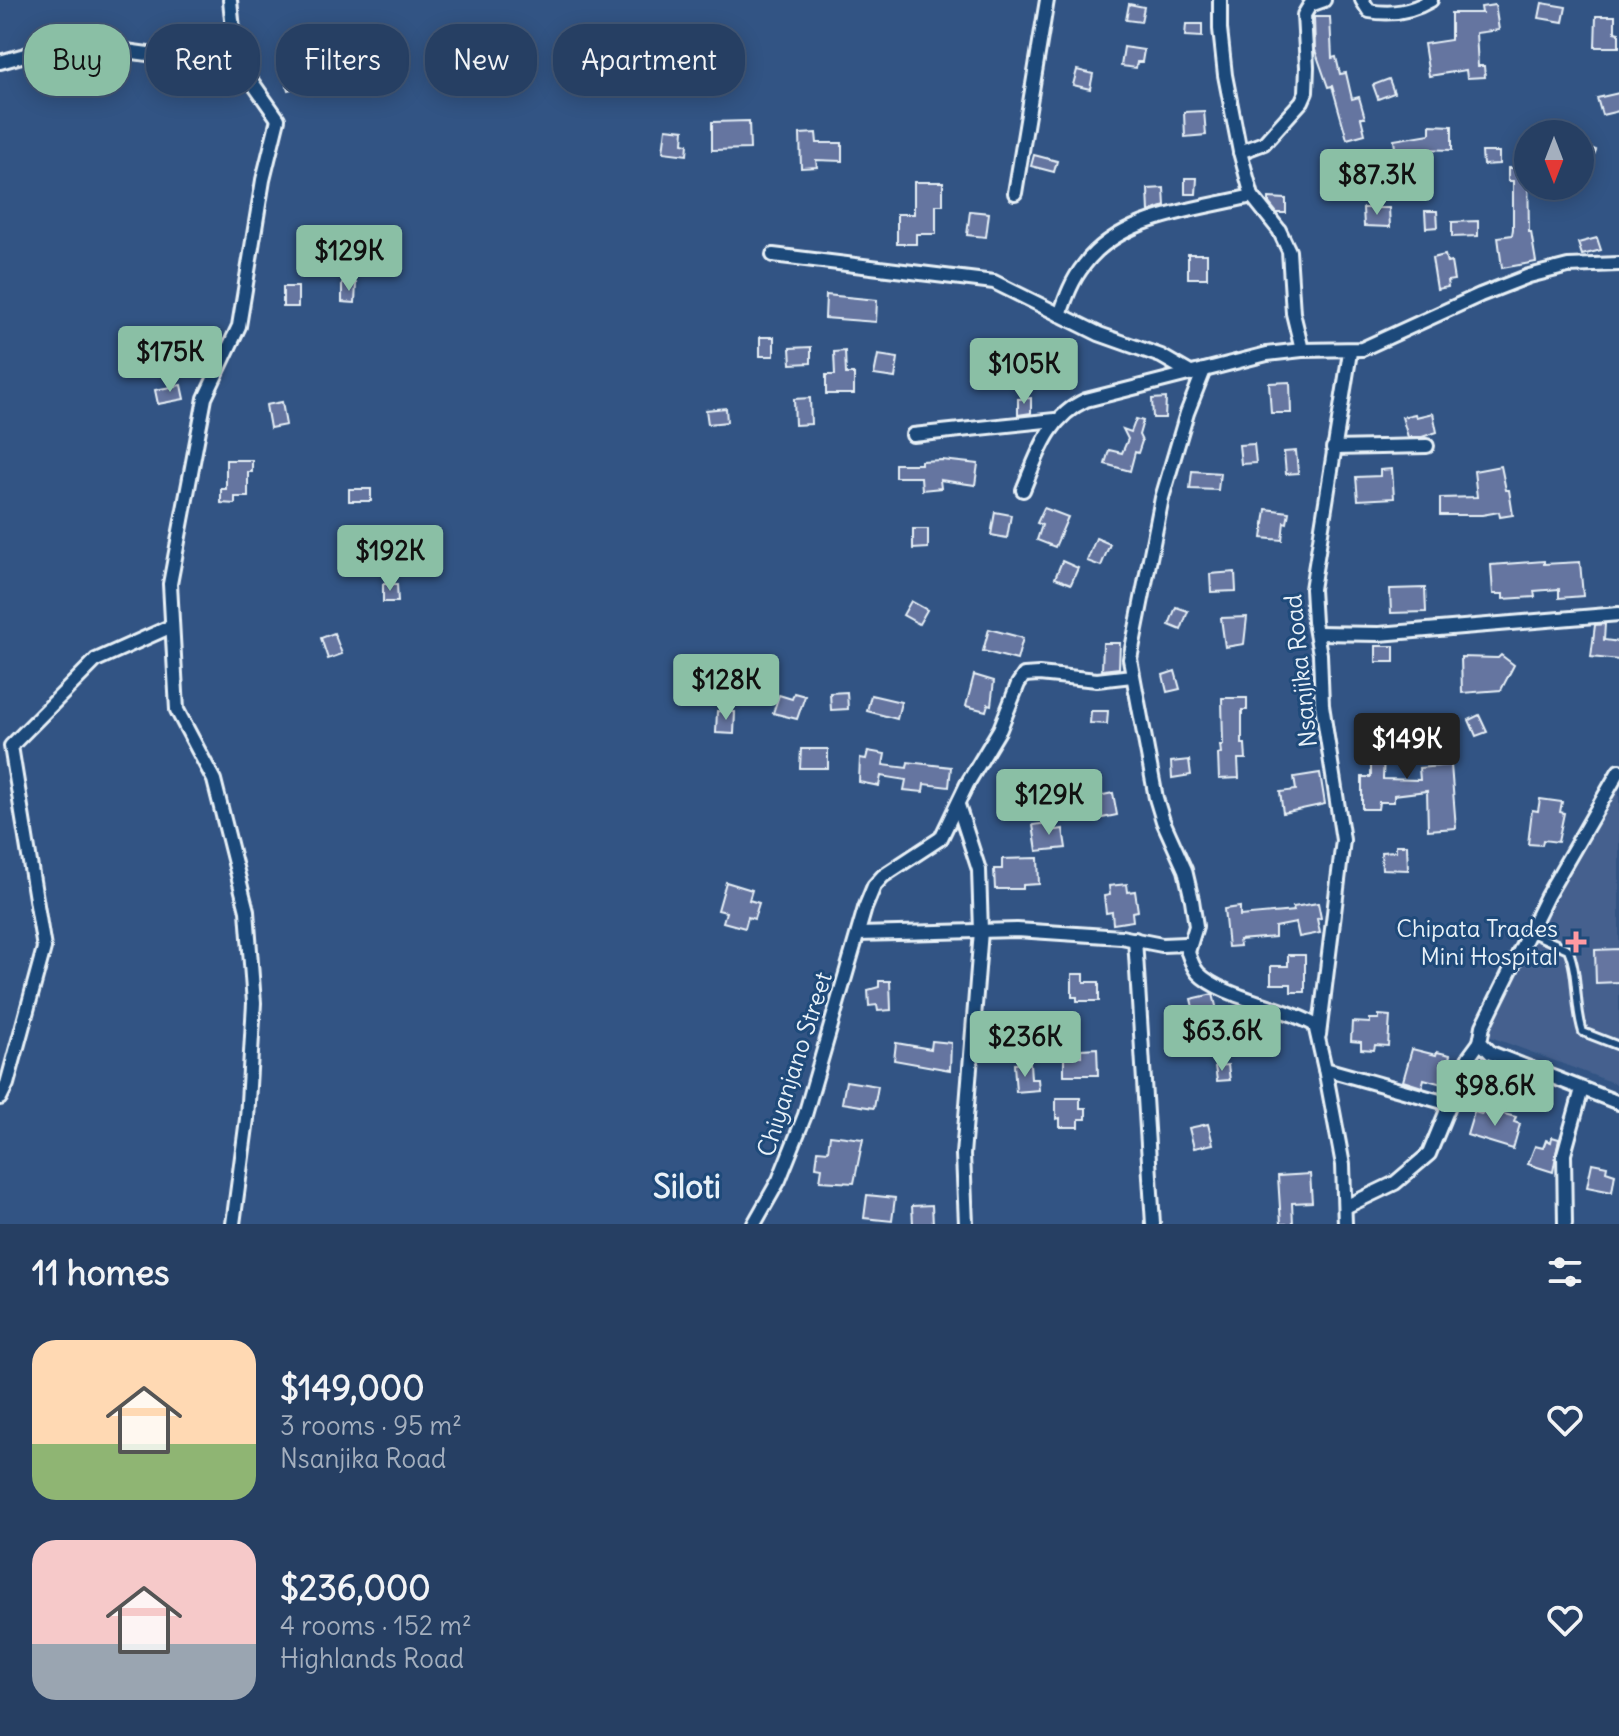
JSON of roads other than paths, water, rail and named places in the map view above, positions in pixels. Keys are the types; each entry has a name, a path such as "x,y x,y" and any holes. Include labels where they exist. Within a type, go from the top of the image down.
{"street":[{"path":"230,0 232,24"},
{"path":"1015,193 1047,0"},
{"path":"1220,0 1225,75 1240,152 1252,196 1279,230 1289,251 1293,313 1302,350"},
{"path":"1240,152 1264,143 1302,101 1306,92 1307,67 1304,15 1310,5 1324,0"},
{"path":"1362,0 1369,11 1398,12 1416,9 1431,0"},
{"path":"0,62 68,43 146,54"},
{"path":"233,1224 247,1119 254,1003 247,911 214,780 177,710 170,584 205,398 239,326 263,180 278,119 260,93"},
{"path":"1060,315 1070,288 1084,264 1120,235 1162,217 1252,196"},
{"path":"773,255 984,279 1009,287 1099,334 1198,372"},
{"path":"1023,490 1055,420 1086,400 1267,354 1302,350 1350,352 1375,344 1480,295 1529,276 1568,266 1619,264"},
{"name":"Nsanjika Road","path":"1325,1069 1319,1035 1343,840 1322,705 1312,589 1350,352"},
{"path":"1188,952 1196,926 1192,900 1185,870 1159,809 1132,676 1132,642 1162,498 1198,372"},
{"path":"913,435 1055,420"},
{"path":"1333,448 1427,446"},
{"path":"1317,633 1379,634 1619,614"},
{"path":"0,1098 7,1084 44,948 11,746 96,660 172,626"},
{"name":"Chiyanjano Street","path":"754,1224 770,1199 805,1115 874,886 889,871 925,851 941,838 967,784 1000,729 1024,675 1097,680 1132,676"},
{"path":"1345,1207 1395,1183 1429,1154 1469,1057 1480,1042 1483,1026 1529,932 1619,771"},
{"path":"958,805 979,870 981,931 963,1155 966,1224"},
{"path":"858,934 1052,932 1135,939 1162,945 1185,944 1197,971 1210,982 1301,1017 1315,1025 1319,1035"},
{"path":"1135,939 1153,1224"},
{"path":"1480,1042 1491,1053 1619,1103"},
{"path":"1345,1224 1343,1165 1325,1069 1450,1104"},
{"path":"1565,1224 1564,1154 1582,1089"}],"lane":[{"path":"1529,932 1568,949 1574,961 1576,1012 1583,1032 1619,1046"}],"place":[{"name":"Chipata Trades Mini Hospital","path":"1576,942"}],"district":[{"name":"Siloti","path":"687,1186"}]}
